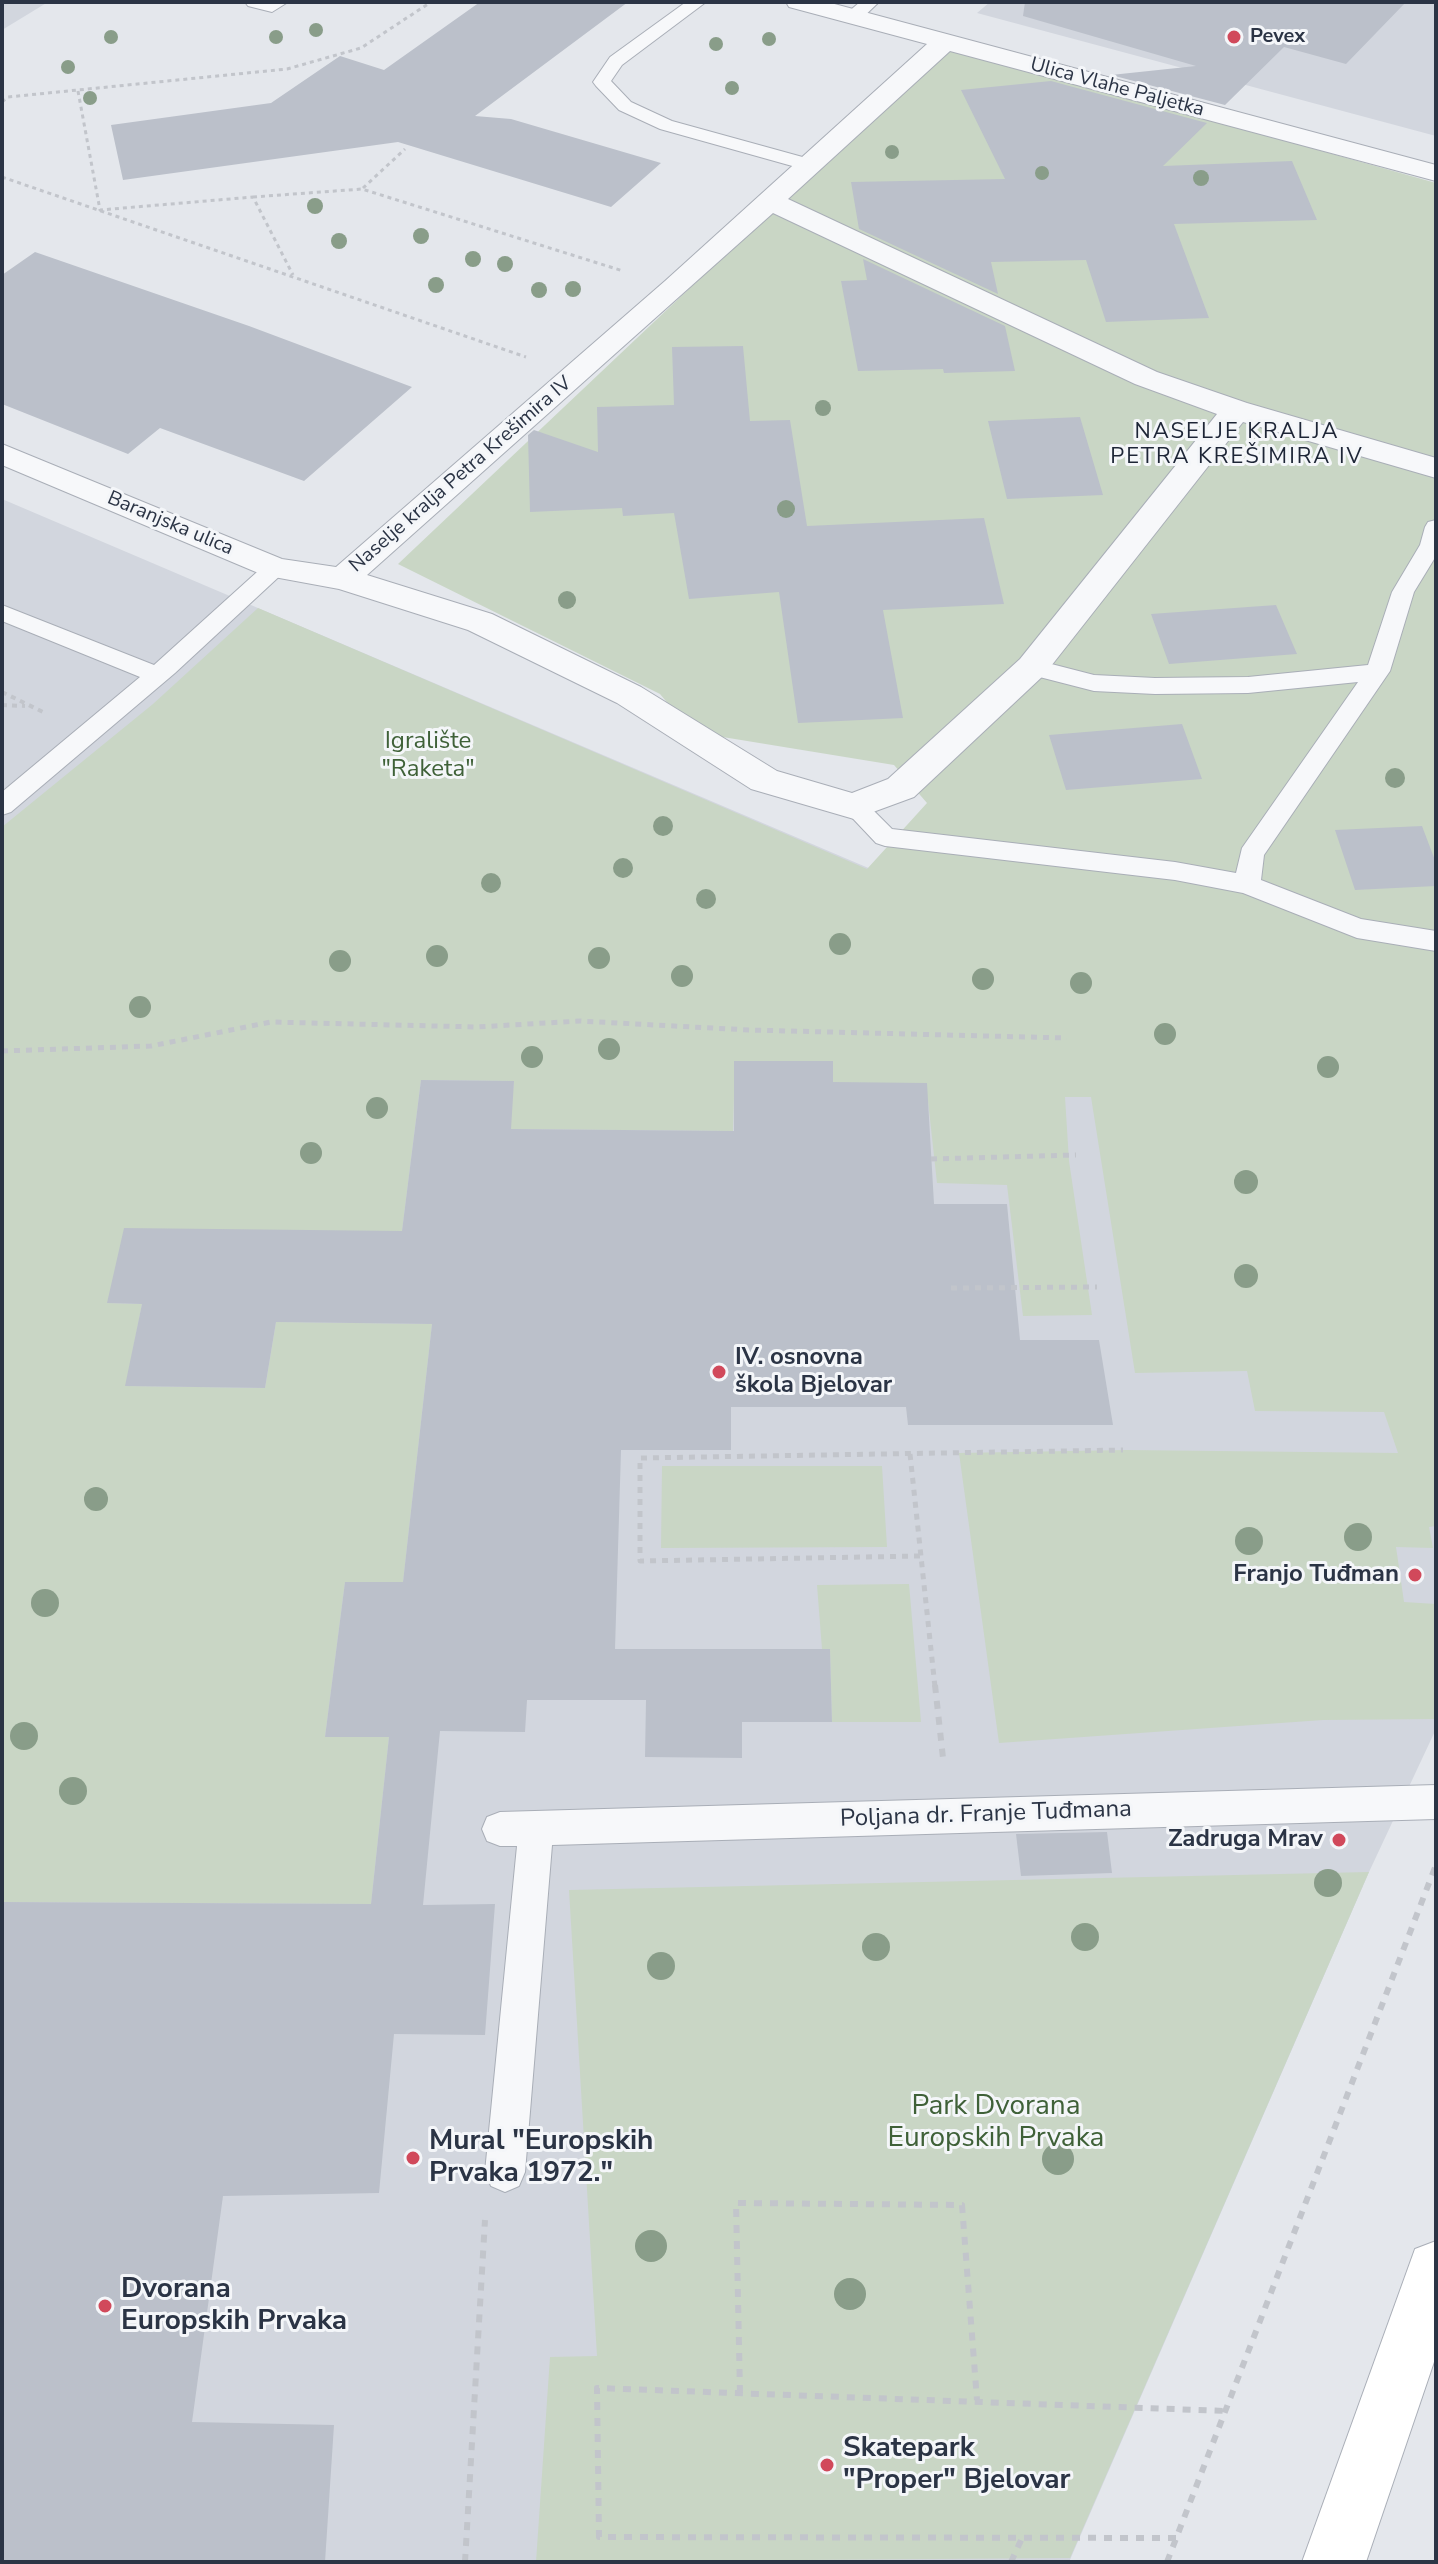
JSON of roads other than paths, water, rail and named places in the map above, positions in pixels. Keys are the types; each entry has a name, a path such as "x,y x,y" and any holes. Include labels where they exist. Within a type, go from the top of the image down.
{"main road":[{"path":"1334,2562 1436,2270"}],"street":[{"name":"Ulica Vlahe Paljetka","path":"798,2 862,10 945,42 1436,173"},
{"name":"Naselje kralja Petra Krešimira IV","path":"343,579 675,287 945,42"},
{"path":"770,201 1146,378 1236,410 1436,468"},
{"path":"854,806 901,788 1032,667 1236,410"},
{"name":"Baranjska ulica","path":"2,454 275,568 343,579"},
{"name":"Naselje kralja Petra Krešimira IV","path":"343,579 480,622 629,695 764,780 854,806"}],"lane":[{"path":"254,2 272,7 279,2"},
{"path":"697,2 616,61 602,82 625,106 666,125 810,165"},
{"path":"1247,885 1251,854 1378,671 1403,592 1431,545 1436,527"},
{"path":"2,806 157,675 275,568"},
{"path":"3,614 157,675"},
{"path":"1032,667 1094,683 1155,686 1248,685 1378,671"},
{"path":"854,806 885,837 1175,871 1247,885 1357,928 1436,941"},
{"name":"Poljana dr. Franje Tuđmana","path":"505,2172 518,1829 1436,1802"}],"place":[{"name":"Pevex","path":"1234,37"},
{"name":"IV. osnovna škola Bjelovar","path":"719,1372"},
{"name":"Franjo Tuđman","path":"1415,1575"},
{"name":"Zadruga Mrav","path":"1339,1840"},
{"name":"Mural \"Europskih Prvaka 1972.\"","path":"413,2158"},
{"name":"Dvorana Europskih Prvaka","path":"105,2306"},
{"name":"Skatepark \"Proper\" Bjelovar","path":"827,2465"}],"district":[{"name":"NASELJE KRALJA PETRA KREŠIMIRA IV","path":"1237,446"}],"park label":[{"name":"Igralište \"Raketa\"","path":"428,756"},
{"name":"Park Dvorana Europskih Prvaka","path":"996,2123"}]}
